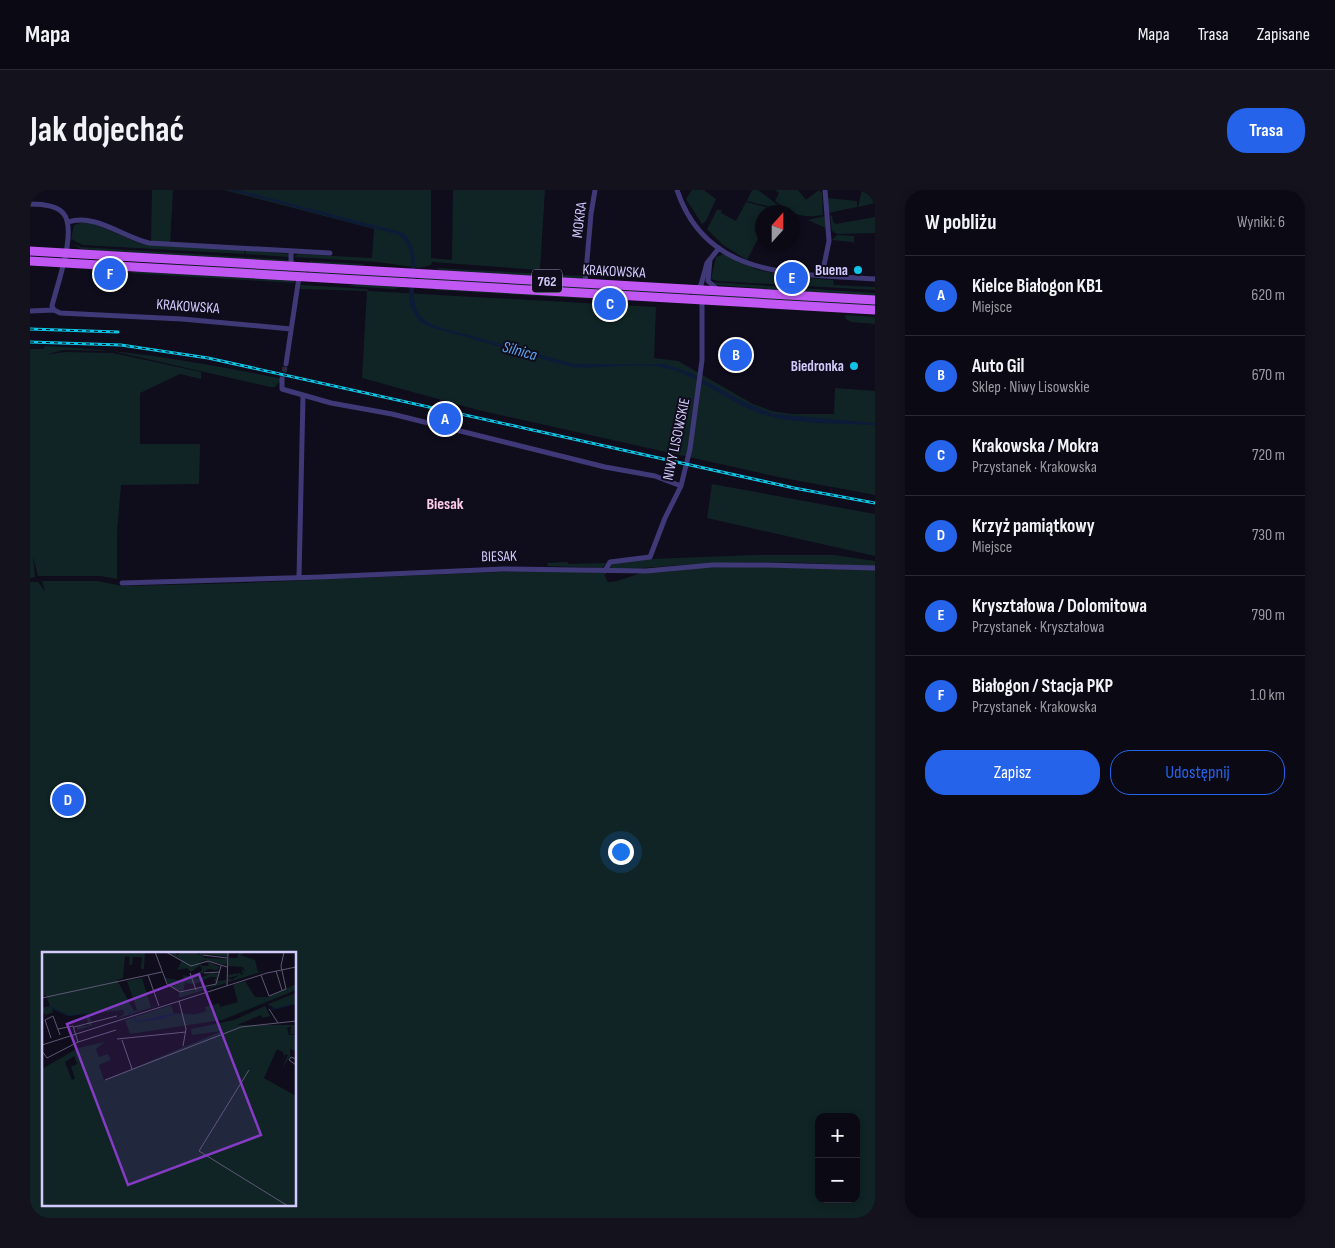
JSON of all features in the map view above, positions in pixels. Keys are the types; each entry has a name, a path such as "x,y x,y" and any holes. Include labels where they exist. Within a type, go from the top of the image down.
{"main road":[{"name":"KRAKOWSKA","path":"30,251 875,300"},
{"name":"KRAKOWSKA","path":"30,261 875,310"}],"street":[{"name":"MOKRA","path":"585,283 595,190"},
{"path":"677,190 692,220 719,248 739,260 763,269 875,279"},
{"path":"822,275 829,241 825,190"},
{"path":"30,204 55,207 63,212 68,222 65,254 52,306 54,310"},
{"path":"68,222 78,219 91,221 149,243 330,253"},
{"path":"696,290 701,286 705,267 719,248"},
{"path":"291,266 292,251"},
{"path":"710,260 708,281 713,287 721,291"},
{"path":"286,364 298,277"},
{"name":"NIWY LISOWSKIE","path":"605,571 610,562 650,558 665,518 680,486 690,449 701,376 702,300"},
{"name":"KRAKOWSKA","path":"30,311 54,310 60,313 154,317 291,329"},
{"path":"282,379 284,390 303,396 392,414 605,467 655,476 680,486"},
{"path":"299,578 303,396"},
{"name":"BIESAK","path":"122,583 299,578 487,569 646,571 712,565 875,568"}],"green space":[{"path":"152,190 173,190 170,243 151,242"},
{"path":"224,190 431,190 431,258 452,260 453,190 545,190 540,270 432,262 431,265 420,268 378,262 294,257 298,254 372,258 374,229"},
{"path":"692,190 704,190 716,199 706,221 702,224 686,199"},
{"path":"752,190 758,190 778,205 763,205 747,201"},
{"path":"775,190 798,190 806,200 819,190 822,193 823,215 800,215 800,205 781,205 775,201 779,193"},
{"path":"862,190 875,192 875,203 858,207"},
{"path":"827,198 857,201 857,207 828,213"},
{"path":"746,202 758,205 755,205 755,245 747,260 723,245 707,229 717,210 722,210 721,213 736,221"},
{"path":"832,215 833,222 836,224 875,217 875,233 837,234 832,231 830,217"},
{"path":"825,216 826,228 808,220"},
{"path":"87,221 142,244 244,250 244,254 83,245 71,239 74,225"},
{"path":"837,235 854,236 854,245 853,242 832,240"},
{"path":"72,244 81,247 289,260 287,262 155,256 81,249"},
{"path":"246,250 288,254 289,257 245,254"},
{"path":"724,254 758,270 785,275 790,279 794,277 833,280 834,285 875,287 875,290 717,281 711,279 716,257"},
{"path":"310,261 363,264 364,265 310,264"},
{"path":"128,262 306,271 306,274"},
{"path":"435,268 584,276 583,279 444,272"},
{"path":"143,271 293,280 295,283 128,273"},
{"path":"309,271 406,276 406,280 309,274"},
{"path":"419,277 689,293 689,296 419,280"},
{"path":"711,282 875,293 875,297 716,285"},
{"path":"357,284 405,287 393,289 348,286"},
{"path":"300,285 367,289 368,291 656,307 654,358 678,361 753,404 772,411 791,414 834,414 835,388 875,391 875,495 778,477 478,410 362,378 367,291 301,289"},
{"path":"437,288 576,296 594,299 434,290"},
{"path":"693,292 875,303 875,307 692,296"},
{"path":"845,315 875,317 875,324 851,322 846,319"},
{"path":"45,346 111,351 63,350 45,355 64,352 113,353 201,372 201,379 180,374 140,393 140,444 200,444 199,484 121,485 117,532 117,579 100,576 38,576 33,557 35,577 30,578 30,349 44,349"},
{"path":"113,351 193,362 282,379 275,387 270,387"},
{"path":"712,484 875,514 875,556 707,518"},
{"path":"754,555 834,555 875,561 875,567 766,562 623,569 612,569 610,566 612,563 649,559"},
{"path":"567,562 569,564 607,563 602,568 547,566 548,563"},
{"path":"782,567 875,570 875,1218 30,1218 30,582 38,582 45,591 42,581 97,581 123,586 242,583 543,570 603,572 608,582 618,581 641,573 680,569"}],"water":[{"name":"Silnica","path":"229,190 239,190 404,233 412,245 415,259 414,298 416,309 423,318 435,326 574,364 665,364 691,373 744,402 773,414 875,423 875,425 803,422 775,418 738,404 694,379 670,369 646,365 571,367 427,326 416,316 411,305 409,294 411,257 408,246 399,235"}],"tunnel":[{"path":"282,379 286,364"}],"railway":[{"path":"30,329 118,332"},
{"path":"30,342 121,345 208,358 794,488 875,503"}],"place":[{"name":"Buena","path":"858,270"},
{"name":"Białogon / Stacja PKP","path":"110,274"},
{"name":"Kryształowa / Dolomitowa","path":"792,278"},
{"name":"Krakowska / Mokra","path":"610,304"},
{"name":"Auto Gil","path":"736,355"},
{"name":"Biedronka","path":"854,366"},
{"name":"Kielce Białogon KB1","path":"445,419"},
{"name":"Krzyż pamiątkowy","path":"68,800"}],"district":[{"name":"Biesak","path":"445,503"}]}
